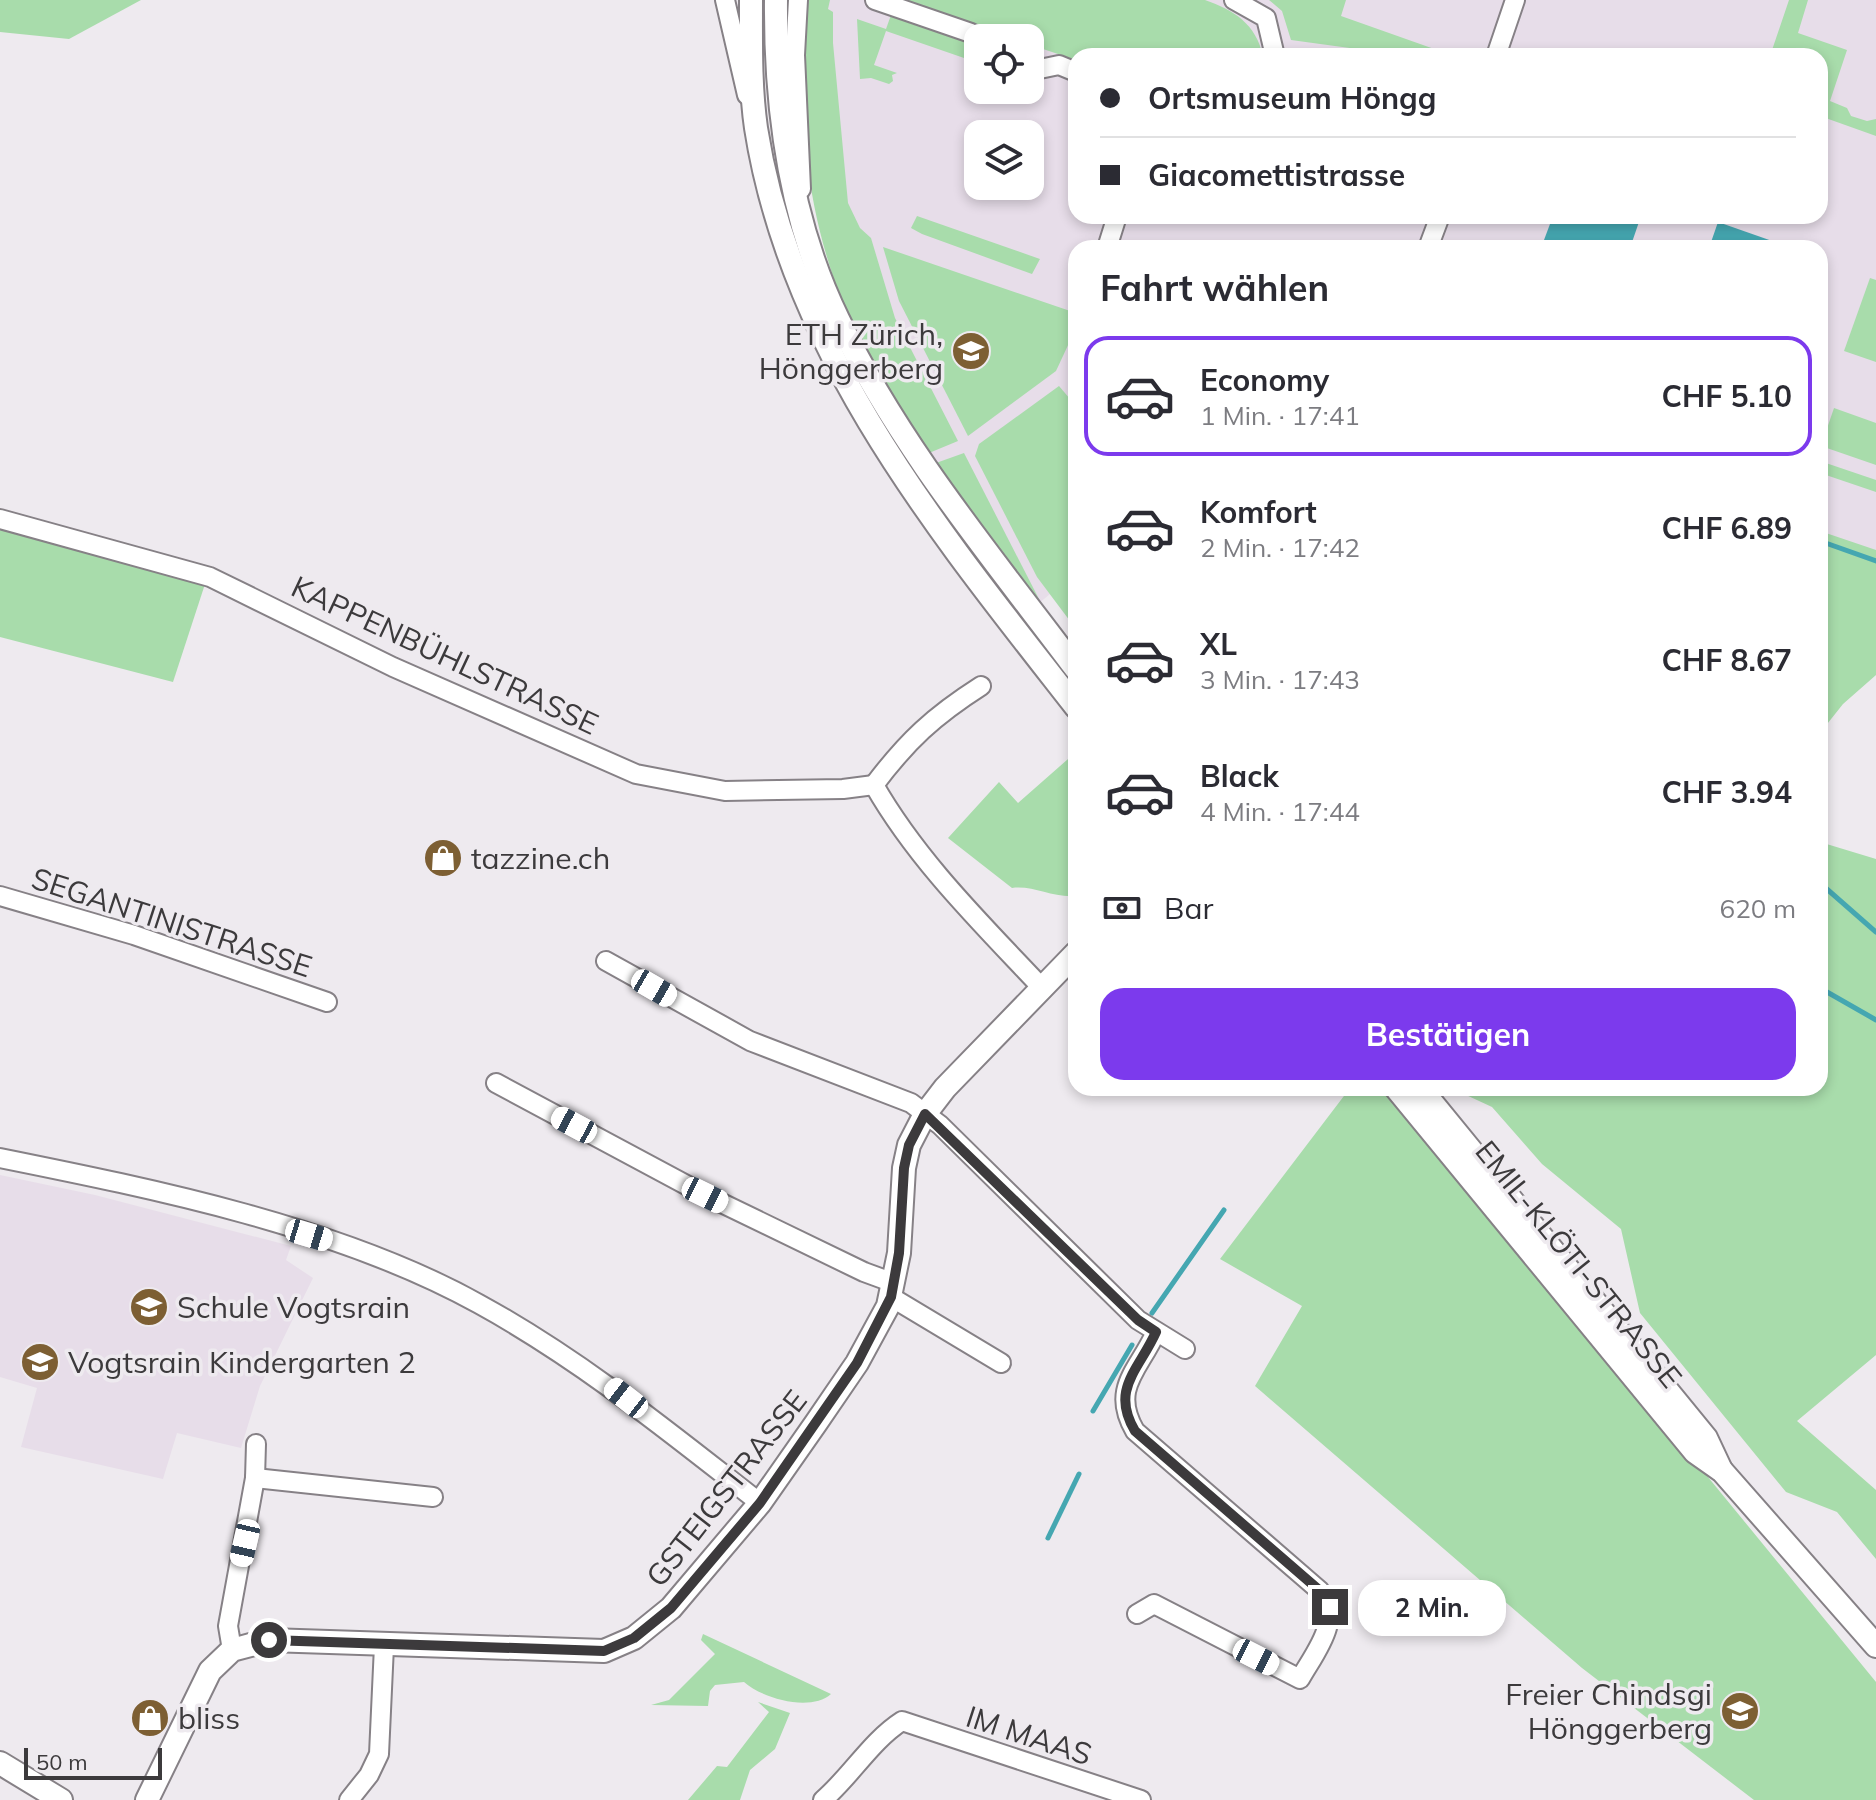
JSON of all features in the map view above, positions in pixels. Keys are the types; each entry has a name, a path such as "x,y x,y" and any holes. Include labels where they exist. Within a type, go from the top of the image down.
{"street":[{"path":"725,0 782,239 799,288 857,405 917,495 1068,696"},
{"path":"751,0 756,126"},
{"path":"776,0 779,103 802,219 836,316 870,381 934,479 1068,658"},
{"path":"798,0 795,55 802,219"},
{"path":"875,0 964,31"},
{"path":"1234,0 1266,18 1274,48"},
{"path":"1499,48 1515,0"},
{"path":"1044,68 1059,65 1068,69"},
{"name":"KAPPENBÜHLSTRASSE","path":"0,519 210,577 393,667 636,774 725,791 792,791 874,785"},
{"path":"981,686 925,725 907,742 874,785 895,822 943,881 1043,989"},
{"name":"SEGANTINISTRASSE","path":"0,896 134,935 327,1002"},
{"path":"606,961 750,1041 911,1103 1138,1320 1185,1349"},
{"name":"GSTEIGSTRASSE","path":"232,1650 269,1640 604,1651 620,1646 653,1626 760,1503 857,1363 893,1290 904,1168 909,1145 925,1114 945,1088 1068,962"},
{"path":"496,1083 705,1195 864,1272 1001,1363"},
{"name":"EMIL-KLÖTI-STRASSE","path":"1403,1096 1695,1452 1722,1471 1876,1646"},
{"name":"EMIL-KLÖTI-STRASSE","path":"1427,1096 1706,1438 1722,1471"},
{"path":"0,1158 89,1176 262,1220 332,1242 435,1283 476,1302 603,1380 760,1503"},
{"path":"1137,1614 1154,1604 1300,1679 1330,1616 1330,1607 1319,1590 1135,1431 1125,1409 1126,1385 1156,1332"},
{"path":"147,1800 192,1701 210,1671 232,1650 228,1626 255,1478 256,1444"},
{"path":"255,1478 433,1497"},
{"path":"349,1800 369,1775 379,1754 384,1646"},
{"name":"IM MAAS","path":"823,1800 853,1773 885,1732 902,1721 1141,1800"},
{"path":"0,1763 61,1800"}],"shaded area":[{"name":"ETH Zürich, Hönggerberg","path":"786,0 1876,0 1876,665 1828,710 1828,240 1068,240 1068,618 1050,594 1038,604 921,443 840,292 817,219 785,29"},
{"name":"Schule Vogtsrain","path":"0,1175 95,1195 291,1246 286,1260 313,1278 260,1386 241,1448 177,1433 163,1479 21,1447 37,1388 0,1377"}],"green space":[{"path":"0,0 141,0 69,39 0,32"},
{"path":"805,0 830,0 828,9 833,12 833,43 848,203 860,228 871,238 895,318 958,441 929,453 883,387 864,351 847,314 821,237 805,138"},
{"path":"903,0 1205,0 1225,8 1242,20 1255,35 1261,48 1068,48 1068,57 1044,49 1044,24 971,24"},
{"path":"1269,0 1346,0 1341,16 1431,48 1350,48 1291,40 1282,11"},
{"path":"1789,0 1808,0 1798,33 1847,50 1830,101 1847,108 1851,116 1867,121 1876,119 1876,136 1828,119 1828,48 1773,48"},
{"path":"891,15 964,40 964,58 886,31 874,65 897,73 892,75 893,81 889,84 871,78 860,79 857,19 886,29"},
{"path":"917,216 1040,259 1032,274 922,234 911,228"},
{"path":"883,247 1068,310 1068,345 1056,371 968,436 899,301"},
{"path":"1870,278 1876,280 1876,362 1844,351"},
{"path":"1059,386 1068,397 1068,618 1037,577 975,456 979,444"},
{"path":"1834,408 1876,423 1876,465 1828,448 1828,426"},
{"path":"964,453 1040,601 1038,604 936,463"},
{"path":"1828,464 1876,480 1876,492 1828,476"},
{"path":"0,524 206,581 173,682 0,637"},
{"path":"1828,534 1876,550 1876,675 1843,704 1828,723"},
{"path":"1068,759 1068,896 1012,888 948,838 999,782 1018,803"},
{"path":"1828,844 1876,859 1876,1355 1797,1421 1876,1490 1876,1559 1837,1512 1786,1492 1640,1313 1621,1229 1542,1164 1492,1107 1468,1096 1828,1096"},
{"path":"1344,1096 1396,1096 1876,1682 1876,1800 1754,1800 1582,1668 1255,1386 1302,1306 1220,1259"},
{"path":"703,1634 831,1694 800,1703 763,1694 744,1682 715,1685 710,1691 708,1706 651,1705 669,1700 715,1654 701,1640"},
{"path":"758,1702 790,1713 775,1749 750,1770 740,1800 688,1800 717,1766 727,1767 769,1712"}],"water":[{"path":"1550,224 1638,224 1633,240 1544,240"},
{"path":"1717,224 1724,224 1769,240 1712,240"}],"waterway":[{"path":"1828,544 1876,561"},
{"path":"1828,890 1876,932"},
{"path":"1828,993 1876,1020"},
{"path":"1152,1313 1224,1210"},
{"path":"1093,1411 1132,1345"},
{"path":"1048,1538 1079,1474"}],"place":[{"name":"ETH Zürich, Hönggerberg","path":"971,351"},
{"name":"tazzine.ch","path":"443,858"},
{"name":"Schule Vogtsrain","path":"149,1307"},
{"name":"Vogtsrain Kindergarten 2","path":"40,1362"},
{"name":"Freier Chindsgi Hönggerberg","path":"1740,1711"},
{"name":"bliss","path":"150,1718"}],"route":[{"path":"269,1640 604,1651 620,1646 653,1626 760,1503 857,1363 888,1306 899,1253 904,1168 909,1145 925,1114 940,1125 1138,1320 1156,1332 1126,1385 1125,1409 1135,1431 1319,1590 1330,1607"}]}
